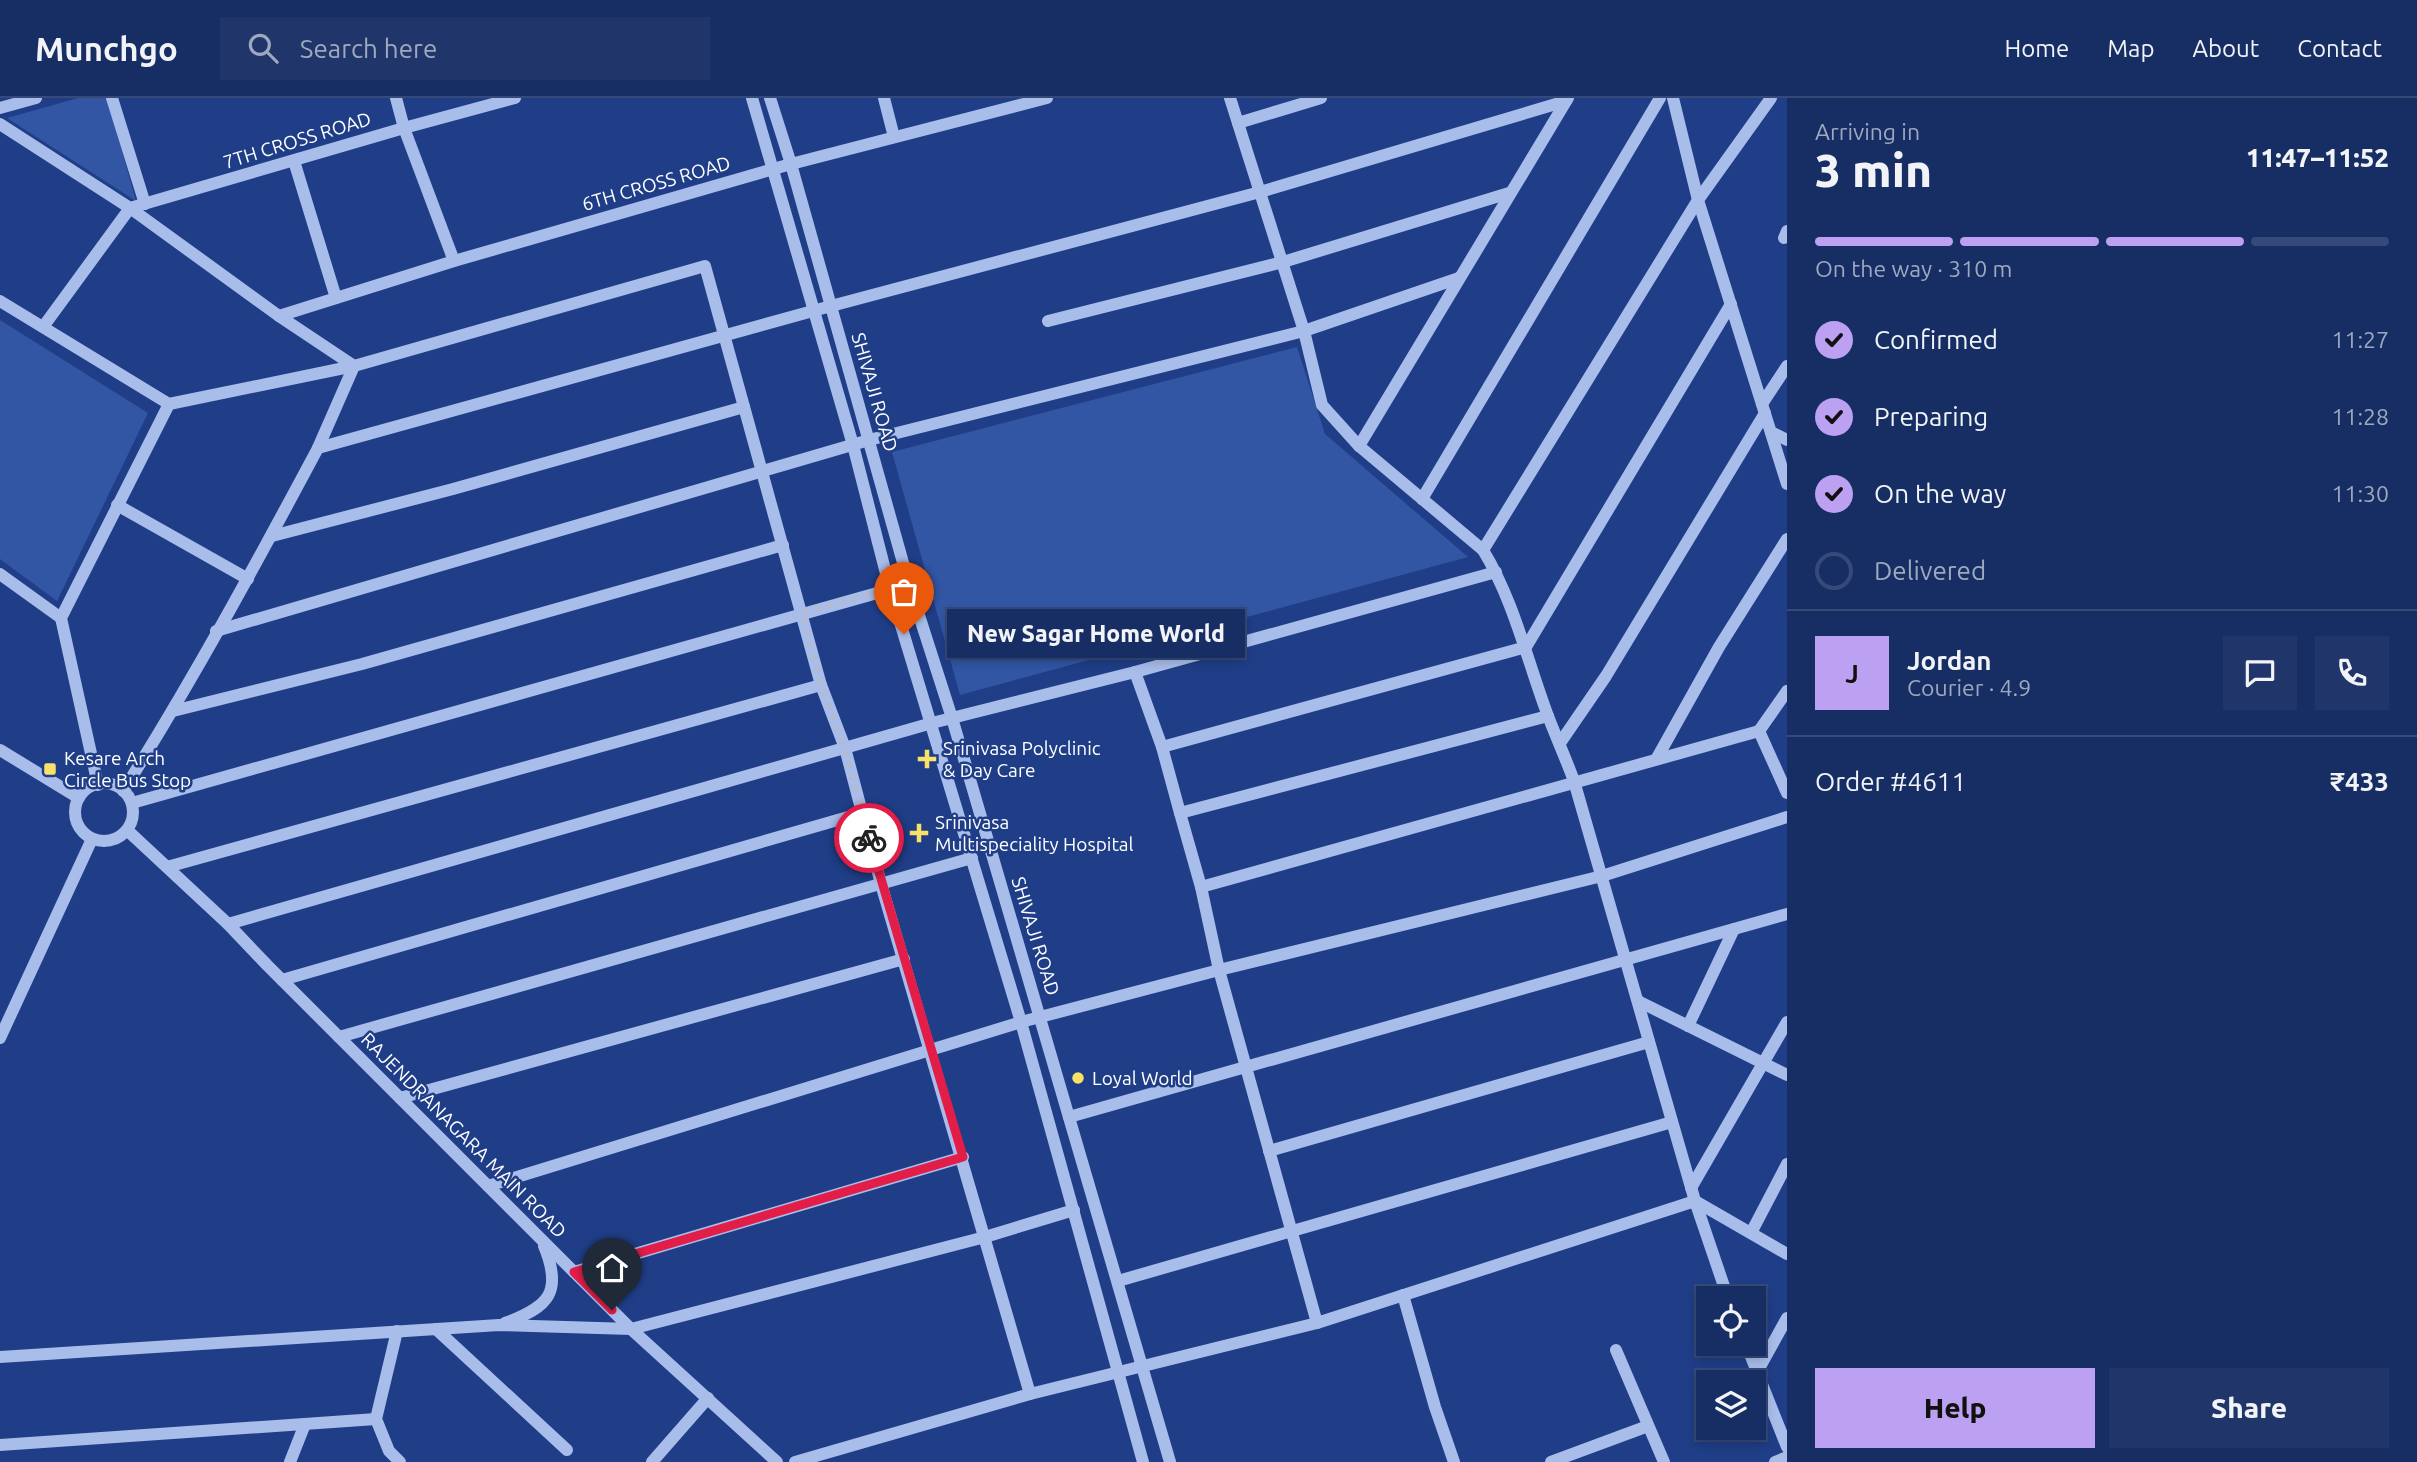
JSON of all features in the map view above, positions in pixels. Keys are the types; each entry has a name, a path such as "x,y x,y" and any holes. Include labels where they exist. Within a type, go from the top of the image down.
{"street":[{"path":"0,108 36,98"},
{"path":"112,98 145,204"},
{"path":"396,98 404,128 454,261"},
{"name":"7TH CROSS ROAD","path":"130,208 515,98"},
{"path":"752,98 853,444 890,589 1021,1021 1143,1462"},
{"name":"SHIVAJI ROAD","path":"770,98 909,584 952,718 1171,1462"},
{"path":"884,98 894,137"},
{"name":"6TH CROSS ROAD","path":"279,316 454,261 773,169 1047,98"},
{"path":"1230,98 1304,331 1322,405 1359,446 1483,550 1496,572 1574,780 1691,1188 1724,1286"},
{"path":"1238,123 1321,98"},
{"path":"1422,499 1660,98"},
{"path":"1673,98 1698,200 1787,484"},
{"path":"1483,550 1698,200 1771,98"},
{"path":"1359,446 1567,100"},
{"path":"318,448 831,306 1260,192 1567,100"},
{"path":"0,124 130,208 279,316 354,366"},
{"path":"294,161 336,298"},
{"path":"1048,321 1283,262 1509,193"},
{"path":"43,327 130,208"},
{"path":"0,301 169,404 354,366 705,266 821,685 845,748 881,884 963,1157 1030,1394"},
{"path":"216,631 853,444 1304,331 1459,278"},
{"path":"1162,747 1526,647 1731,303"},
{"path":"123,791 173,711 272,536 318,448 354,366"},
{"path":"1560,744 1606,676 1787,366"},
{"path":"98,785 61,618 169,404"},
{"path":"272,536 453,489 744,407"},
{"path":"1771,432 1787,440"},
{"path":"117,505 248,579"},
{"path":"1657,758 1719,647 1787,538"},
{"path":"173,711 362,664 783,545"},
{"path":"229,924 932,723 1135,672 1496,572"},
{"path":"0,575 61,618"},
{"path":"132,803 909,584"},
{"path":"1135,672 1162,747 1201,887 1219,970 1317,1323"},
{"path":"167,867 821,685"},
{"path":"1201,887 1574,780 1759,731 1787,691"},
{"path":"1180,813 1548,716"},
{"path":"1759,731 1787,793"},
{"path":"0,750 79,798"},
{"path":"111,784 123,791 132,803 132,822 127,830 111,841 92,839 79,825 76,807 79,798 85,791 98,785 111,784"},
{"path":"282,980 862,813"},
{"path":"488,1186 1021,1021 1602,876 1787,817"},
{"name":"RAJENDRANAGARA MAIN ROAD","path":"127,830 229,924 631,1328 778,1462"},
{"path":"0,1038 92,839"},
{"path":"339,1037 972,858"},
{"path":"1069,1117 1787,914"},
{"path":"1688,1026 1734,929"},
{"path":"400,1098 904,959"},
{"path":"1638,1002 1787,1075"},
{"path":"1691,1188 1787,1022"},
{"path":"1269,1151 1649,1042"},
{"path":"1118,1281 1672,1122"},
{"path":"574,1272 963,1157"},
{"path":"1751,1233 1787,1164"},
{"path":"795,1462 1030,1394 1317,1323 1695,1201 1787,1254"},
{"path":"0,1357 499,1325 631,1328 985,1237 1074,1210"},
{"path":"499,1325 531,1314 546,1299 554,1282 552,1265 541,1239"},
{"path":"1403,1295 1435,1407 1454,1462"},
{"path":"1758,1370 1787,1318"},
{"path":"436,1329 567,1450"},
{"path":"397,1331 376,1419 389,1451 400,1462"},
{"path":"1616,1350 1664,1462"},
{"path":"1766,1394 1787,1446"},
{"path":"652,1462 708,1398"},
{"path":"0,1446 376,1419"},
{"path":"290,1462 305,1424"},
{"path":"1551,1462 1567,1459 1648,1426"},
{"path":"1775,1462 1787,1457"}],"shaded area":[{"path":"78,98 107,98 136,201 7,118"},
{"path":"0,320 148,413 57,601 0,559"},
{"path":"1297,347 1325,434 1468,557 960,695 892,452"}],"way so far":[{"path":"869,838 845,748 821,685 802,612 890,589 904,634"}],"place":[{"name":"New Sagar Home World","path":"904,634"},
{"name":"Srinivasa Polyclinic & Day Care","path":"927,759"},
{"name":"Kesare Arch Circle Bus Stop","path":"50,769"},
{"name":"Srinivasa Multispeciality Hospital","path":"919,833"},
{"name":"Loyal World","path":"1078,1078"}],"route":[{"path":"612,1310 574,1272 963,1157 869,838"}]}
